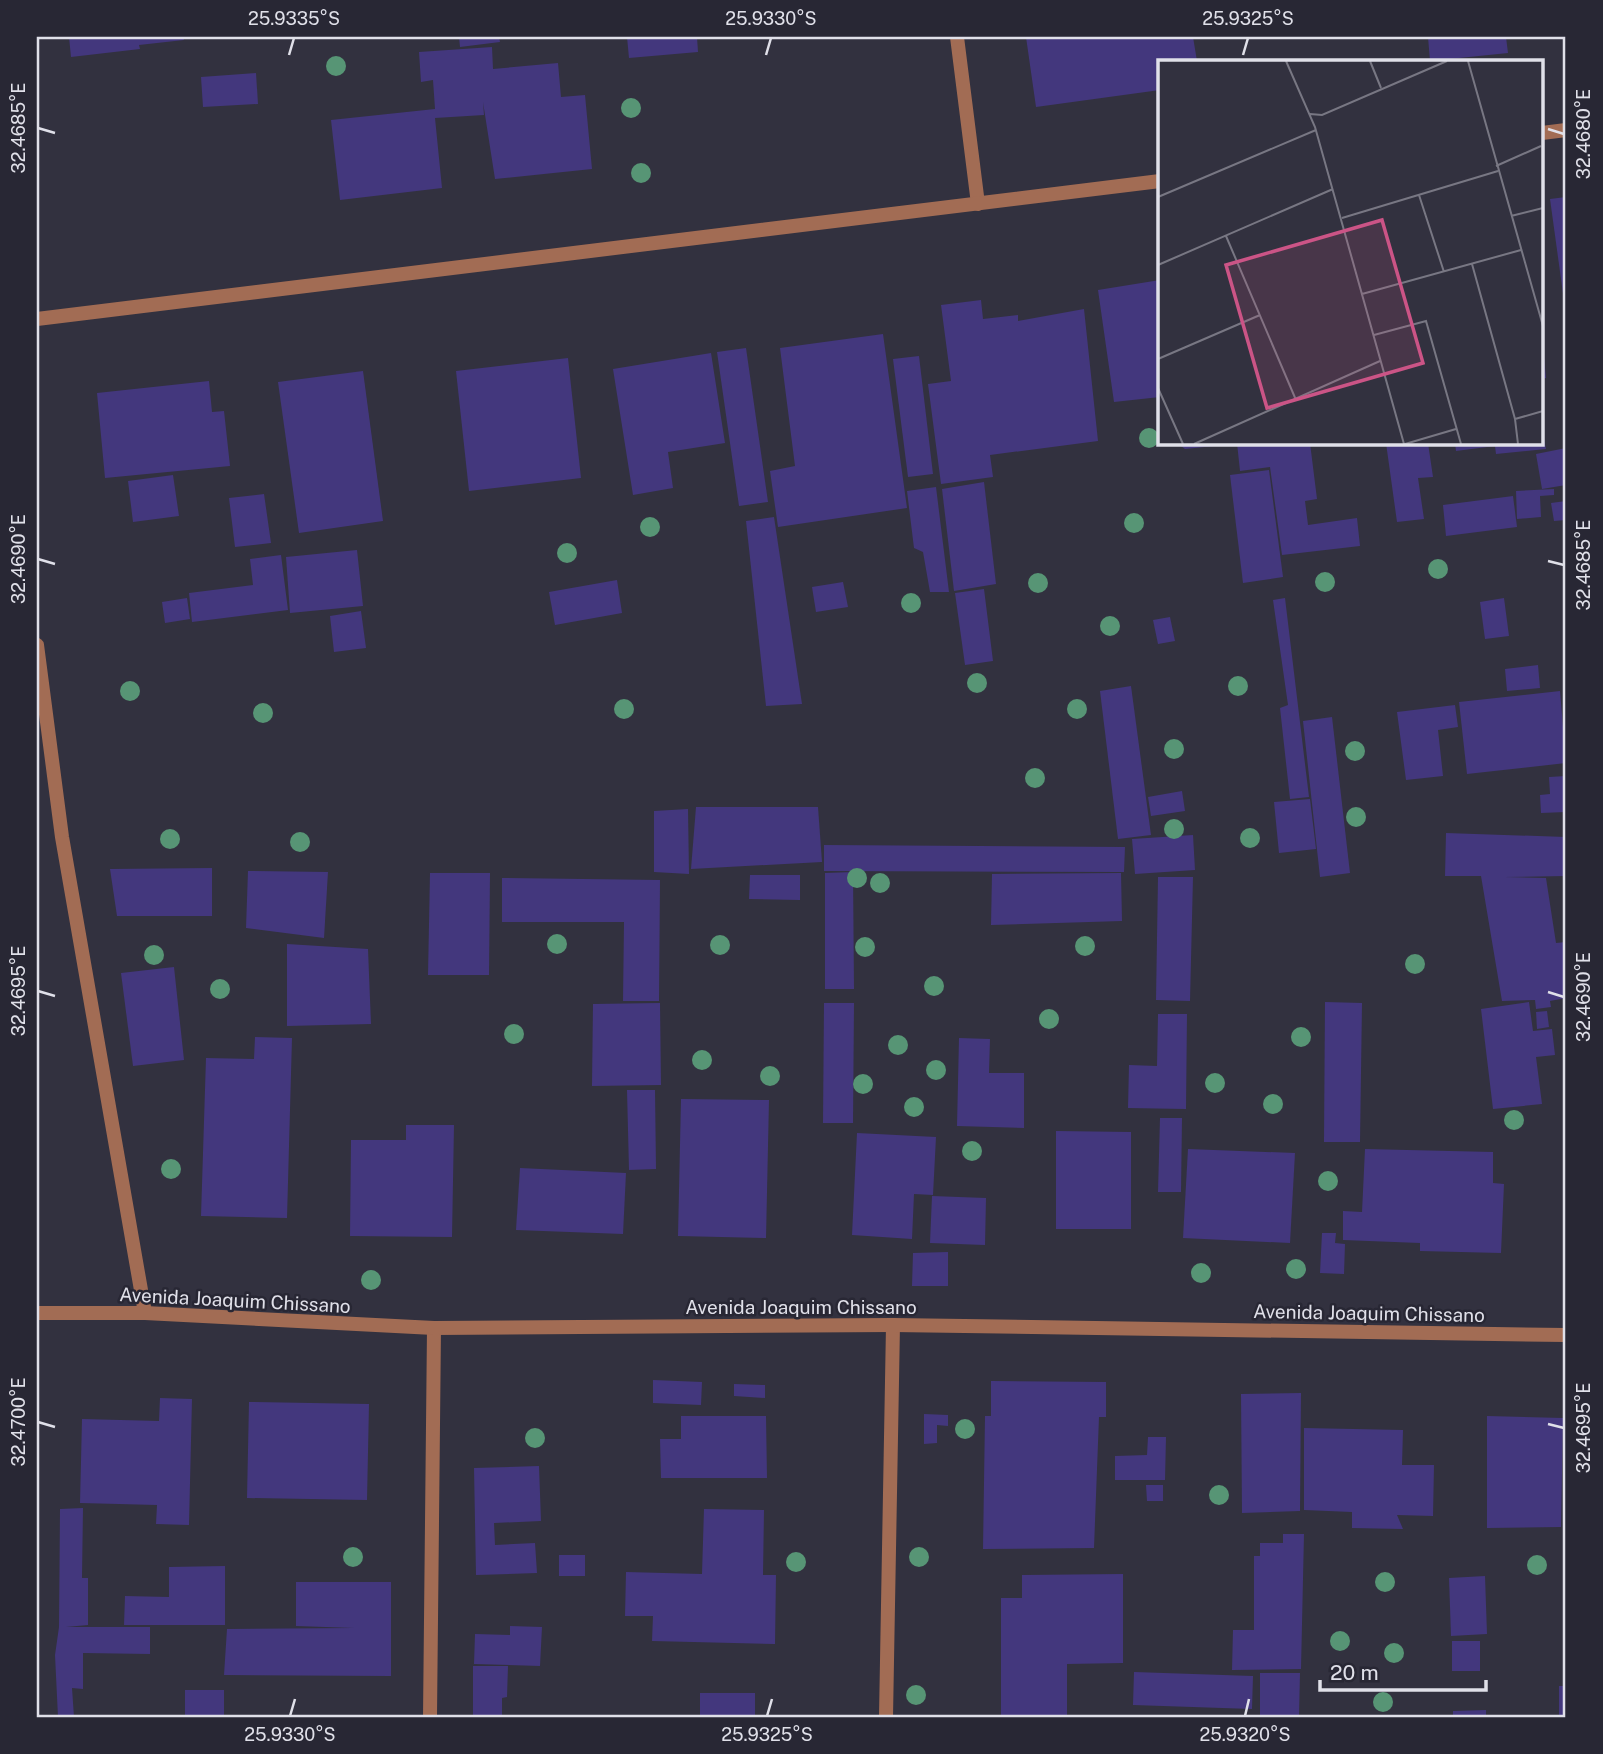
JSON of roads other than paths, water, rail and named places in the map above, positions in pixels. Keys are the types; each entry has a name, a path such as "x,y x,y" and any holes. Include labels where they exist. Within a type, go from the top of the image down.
{"street":[{"path":"957,37 978,204"},
{"path":"1544,133 1566,130"},
{"path":"37,319 1158,181"},
{"path":"37,645 62,837 145,1313"},
{"name":"Avenida Joaquim Chissano","path":"37,1313 145,1313 434,1328 892,1325 1566,1335"},
{"path":"886,1717 892,1325"},
{"path":"430,1717 434,1328"}]}
